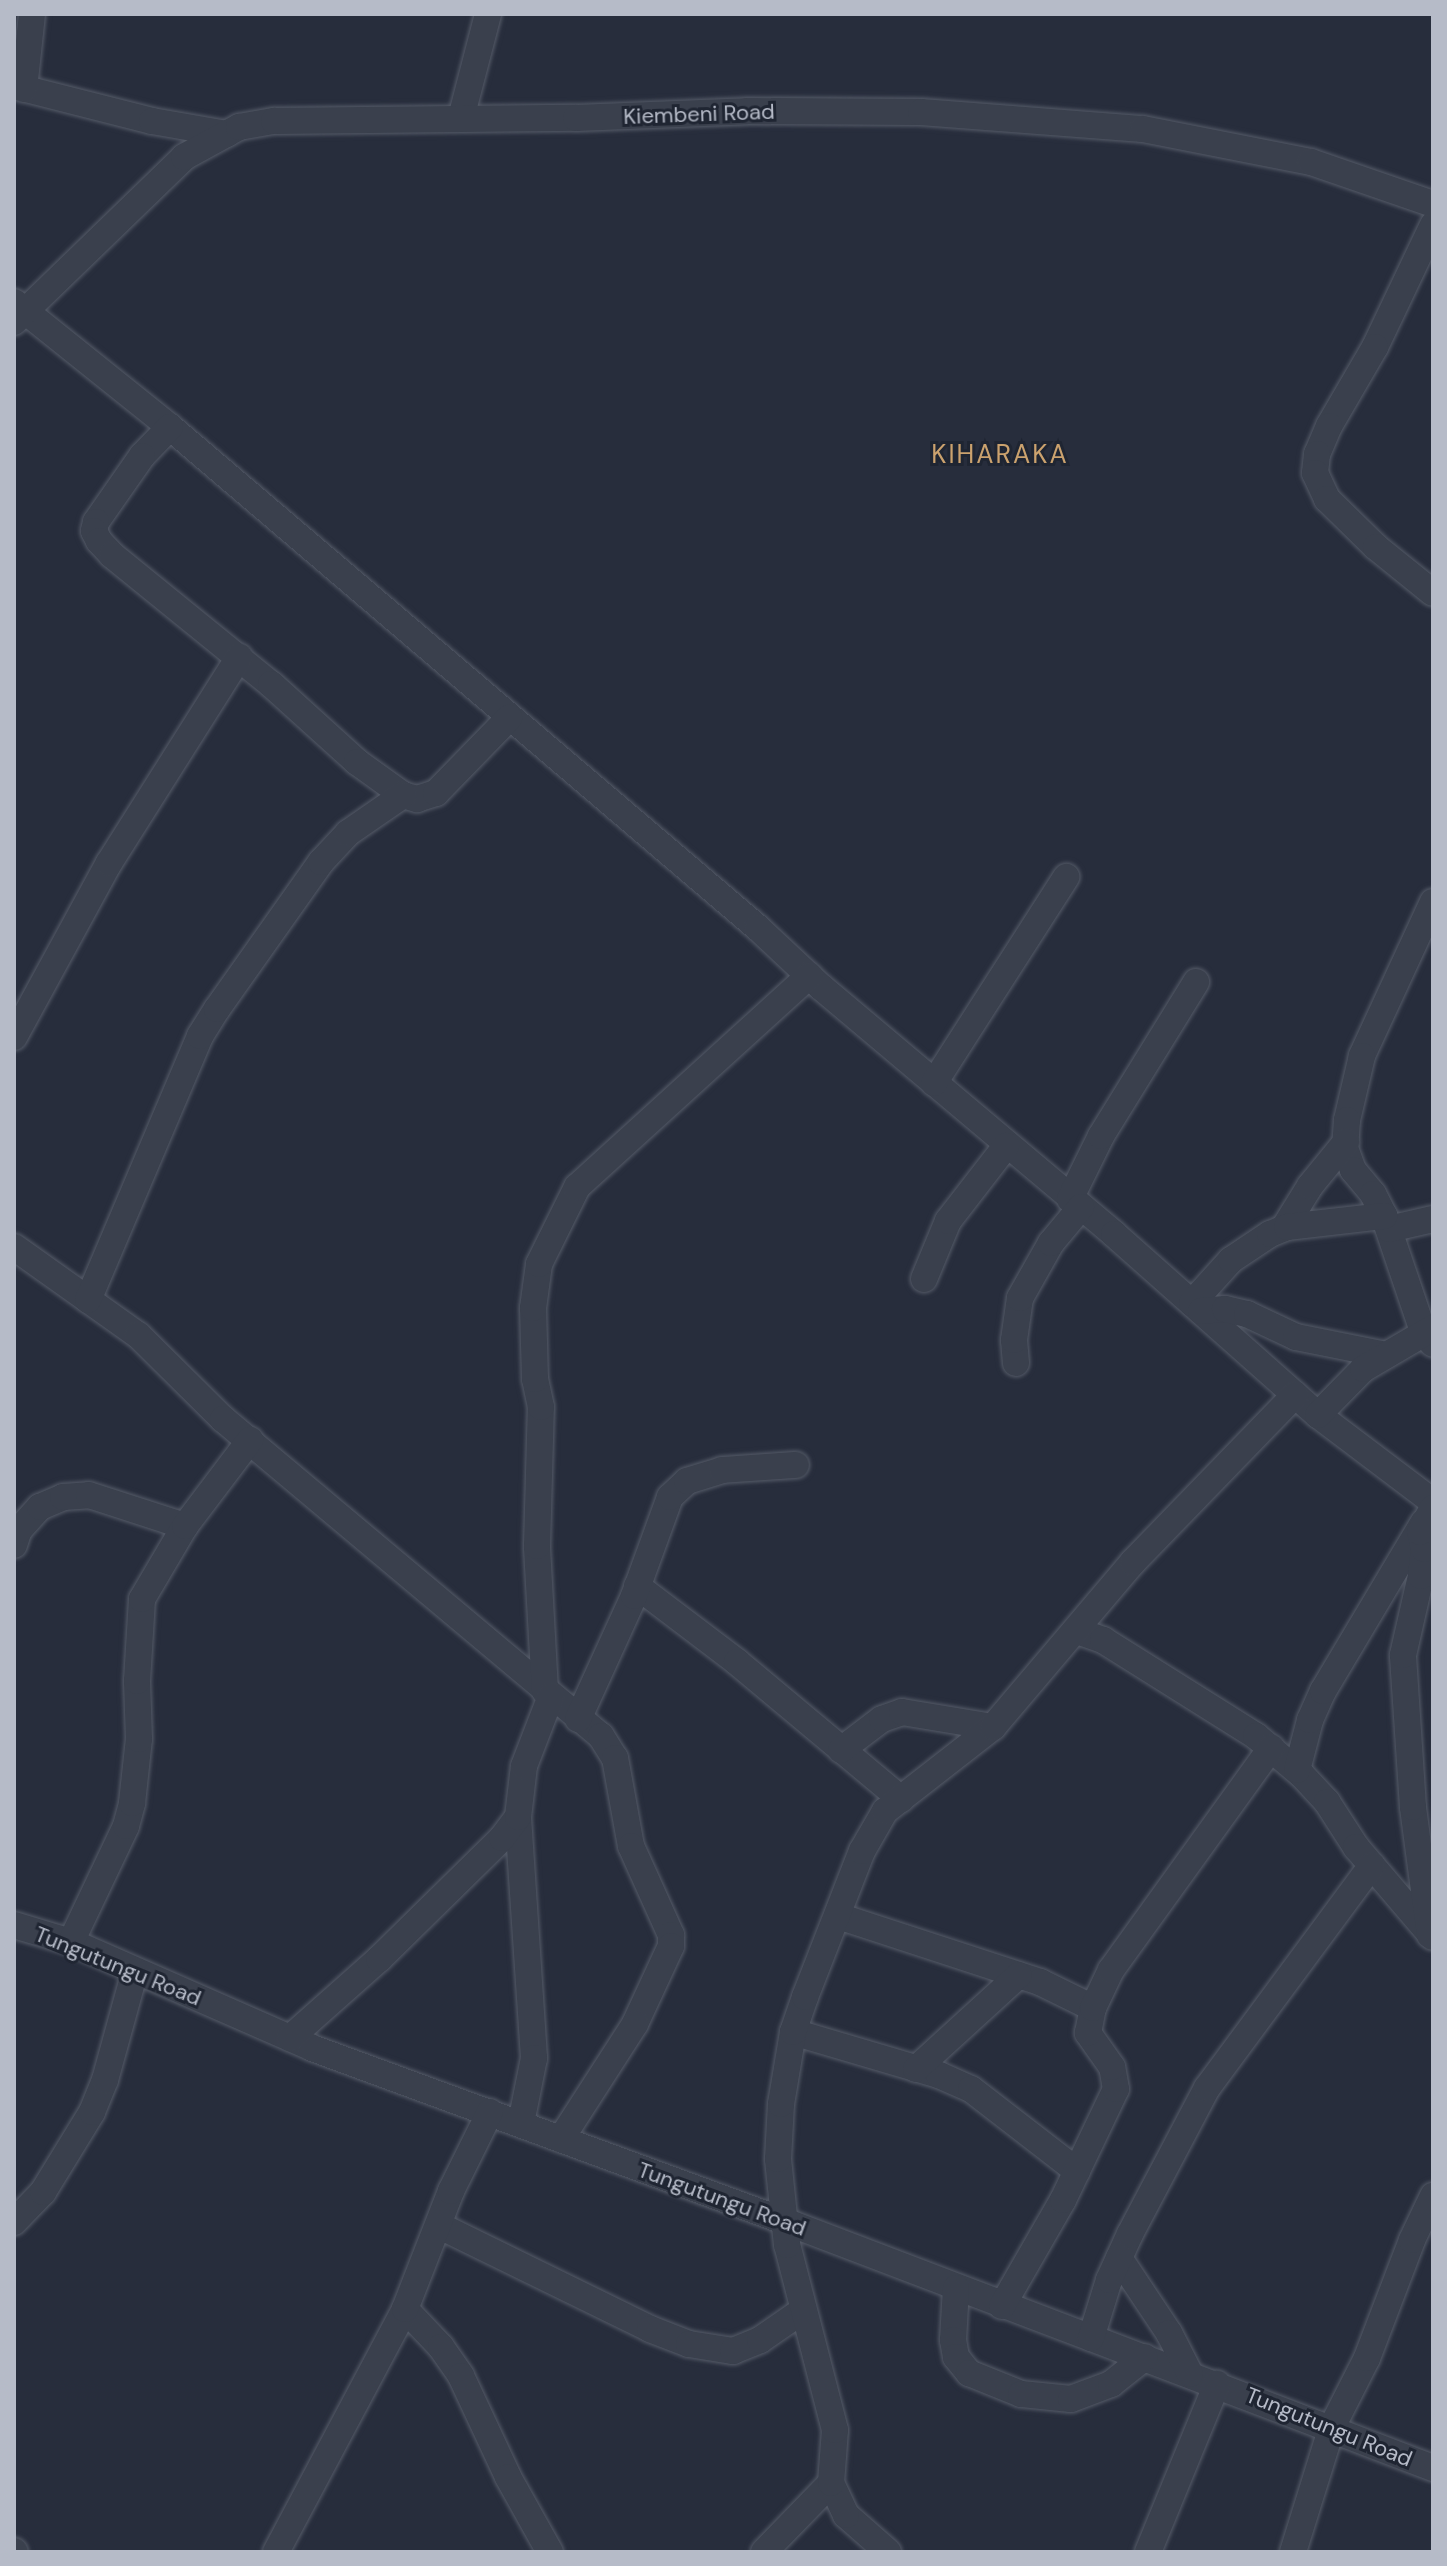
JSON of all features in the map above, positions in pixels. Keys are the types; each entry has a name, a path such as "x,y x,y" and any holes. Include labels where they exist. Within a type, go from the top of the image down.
{"street":[{"path":"32,14 19,87 152,121 227,134"},
{"path":"461,118 488,14"},
{"name":"Kiembeni Road","path":"18,312 184,157 239,127 274,121 576,118 747,111 921,112 1143,129 1311,162 1433,204"},
{"path":"1433,225 1375,347 1329,426 1317,454 1315,473 1327,499 1376,547 1433,593"},
{"path":"18,312 170,427 758,928 809,976 1076,1203 1318,1415 1430,1504"},
{"path":"170,427 142,456 100,514 94,531 112,555 239,657 357,762 403,795 417,799 436,793 509,718"},
{"path":"14,1037 109,863 239,657"},
{"path":"88,1300 200,1036 321,862 348,833 403,795"},
{"path":"934,1083 1066,877"},
{"path":"1318,1415 1363,1369 1430,1335 1387,1222 1373,1194 1353,1170 1346,1142 1362,1056 1433,902"},
{"path":"521,2123 534,2058 518,1817 524,1766 548,1693 537,1546 541,1407 535,1379 533,1308 539,1264 577,1187 809,976"},
{"path":"1016,1363 1014,1340 1020,1298 1076,1203 1101,1136 1196,982"},
{"path":"1196,1307 1231,1260 1284,1228 1310,1186 1346,1142"},
{"path":"924,1279 948,1221 1006,1146"},
{"path":"1284,1228 1433,1219"},
{"path":"14,1247 138,1335 223,1419 601,1736 615,1758 631,1846 671,1935 671,1946 635,2024 561,2139"},
{"path":"1196,1307 1247,1314 1296,1337 1386,1355"},
{"path":"888,2552 846,2515 831,2483 835,2430 802,2311 784,2221 778,2159 780,2118 793,2032 862,1851 885,1811 993,1727 1133,1562 1295,1395"},
{"path":"71,1942 126,1826 139,1739 137,1681 142,1599 185,1526 250,1440"},
{"path":"578,1719 637,1586 670,1497 687,1481 722,1470 796,1465"},
{"path":"14,1545 19,1530 40,1507 63,1497 89,1495 185,1526"},
{"path":"1297,1770 1310,1720 1323,1691 1430,1504"},
{"path":"1430,1504 1421,1576 1403,1655 1413,1807 1432,1936"},
{"path":"637,1586 737,1662 901,1799"},
{"path":"1077,1631 1133,1659 1271,1748 1297,1770 1327,1802 1372,1865 1432,1936"},
{"path":"841,1750 882,1719 902,1712 993,1727"},
{"path":"1002,2306 1077,2171 1116,2089 1112,2067 1088,2033 1093,2008 1111,1970 1271,1748"},
{"path":"290,2038 430,1910 502,1838 518,1817"},
{"path":"1091,2338 1119,2258 1207,2088 1372,1865"},
{"path":"838,1916 1019,1975 1093,2008"},
{"name":"Tungutungu Road","path":"14,1925 71,1942 290,2038 1332,2427 1371,2446 1433,2468"},
{"path":"14,2222 43,2192 92,2112 105,2080 135,1971"},
{"path":"916,2069 1019,1975"},
{"path":"793,2032 971,2089 1077,2171"},
{"path":"276,2552 405,2309 440,2226 451,2191 490,2112"},
{"path":"1293,2552 1332,2427 1367,2358 1412,2240 1433,2196"},
{"path":"440,2226 650,2329 689,2344 733,2351 760,2340 802,2311"},
{"path":"1119,2258 1169,2333 1190,2374"},
{"path":"956,2288 953,2340 956,2357 969,2373 1021,2394 1071,2399 1111,2384 1145,2357"},
{"path":"405,2309 441,2347 461,2376 508,2477 550,2552"},
{"path":"1148,2552 1217,2384"},
{"path":"764,2552 831,2483"}],"district":[{"name":"KIHARAKA","path":"1000,455"}]}
